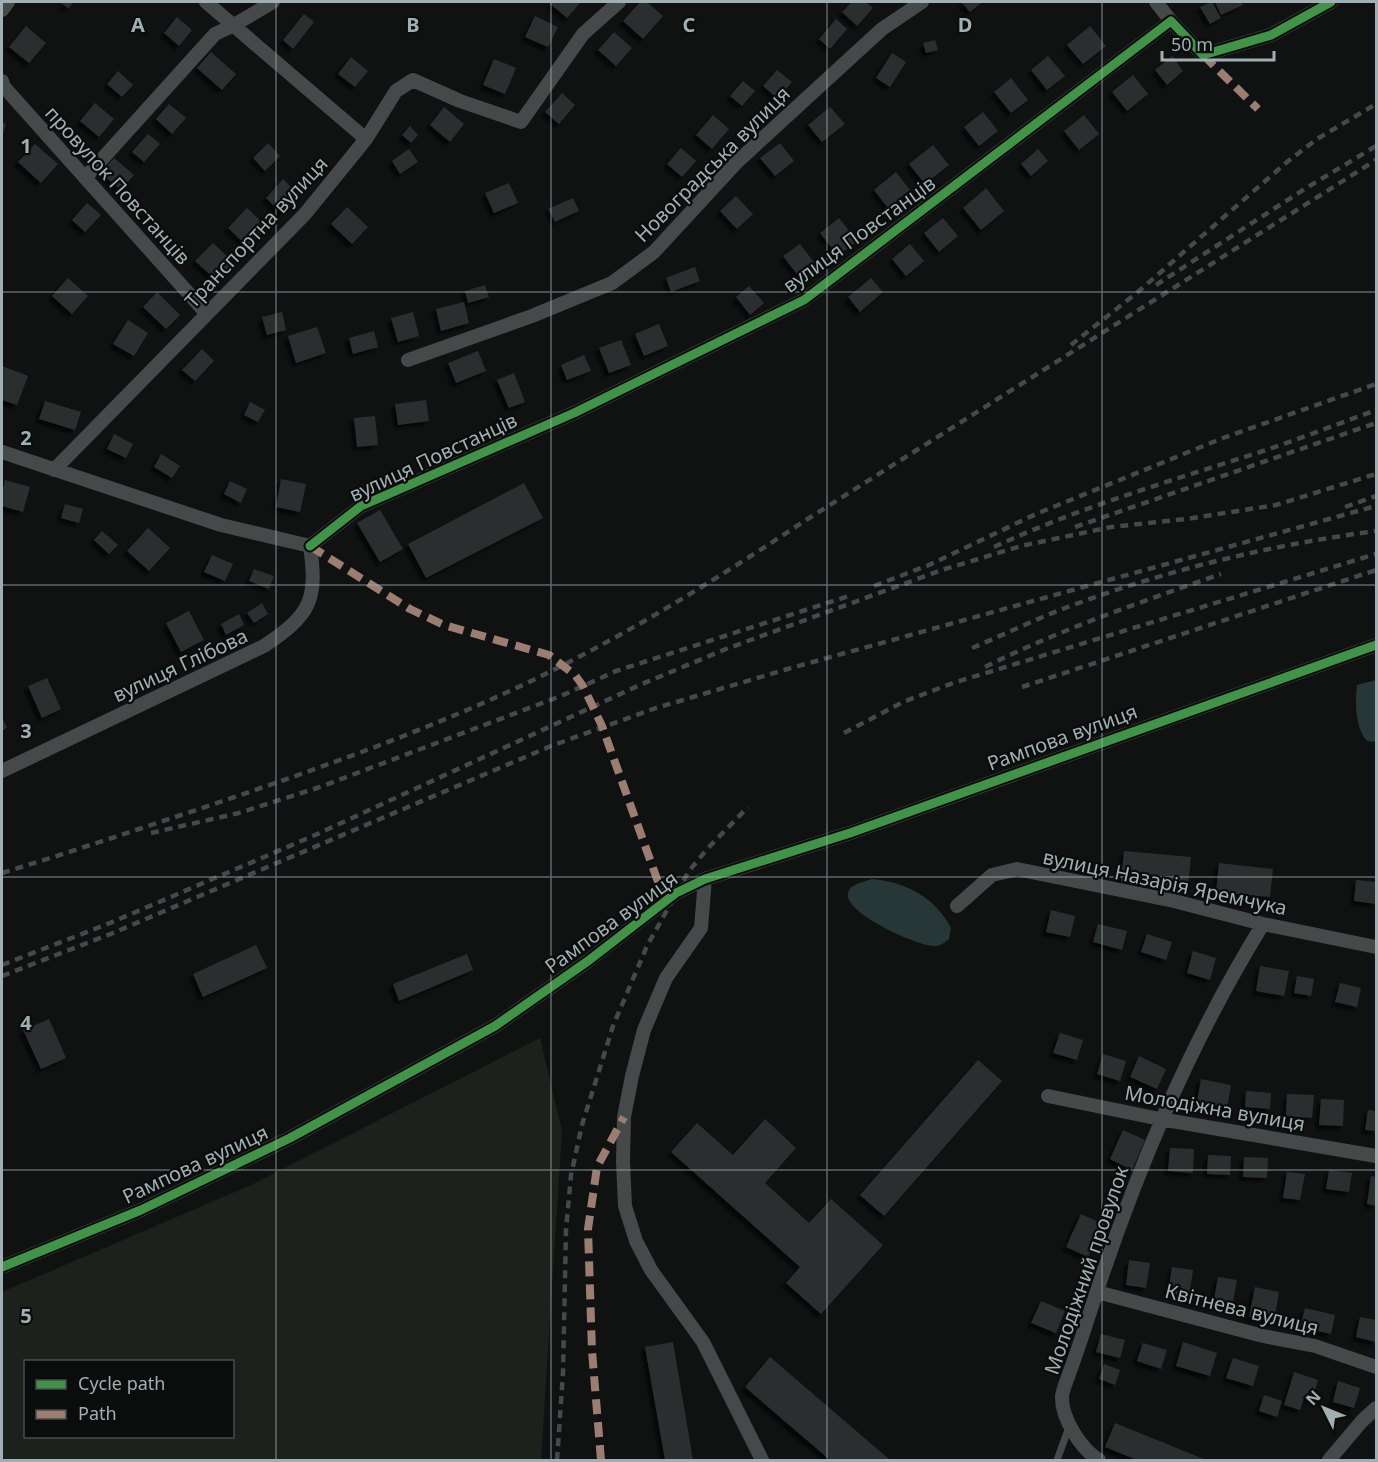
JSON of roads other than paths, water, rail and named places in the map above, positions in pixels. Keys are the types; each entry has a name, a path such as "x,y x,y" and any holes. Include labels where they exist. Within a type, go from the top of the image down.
{"street":[{"path":"2,10 8,2"},
{"path":"206,2 366,140"},
{"path":"85,178 215,34 273,2"},
{"name":"Транспортна вулиця","path":"54,470 305,214 366,140 396,91 413,80 460,101 521,122 584,34 619,2"},
{"name":"Новоградська вулиця","path":"408,360 532,316 612,283 654,252 737,162 882,29 922,2"},
{"path":"1156,2 1203,55 1271,35 1331,2"},
{"name":"вулиця Повстанців","path":"310,546 361,506 574,413 804,300 1171,21"},
{"name":"провулок Повстанців","path":"2,81 4,87 207,314"},
{"path":"2,452 221,525 310,546"},
{"name":"вулиця Глібова","path":"2,771 264,646 291,628 310,604 314,572 310,546"},
{"name":"Рампова вулиця","path":"2,1267 141,1210 280,1144 495,1026 588,961 676,893 705,879 850,833 1377,645"},
{"name":"вулиця Назарія Яремчука","path":"957,906 992,875 1017,870 1174,901 1263,924 1377,947"},
{"name":"Рампова вулиця","path":"705,879 701,928 666,978 644,1030 624,1117 622,1162 625,1206 636,1241 651,1270 703,1342 762,1461"},
{"name":"Молодіжний провулок","path":"1099,1461 1089,1454 1070,1425 1062,1396 1160,1119 1232,974 1263,924"},
{"name":"Молодіжна вулиця","path":"1048,1096 1160,1119 1377,1156"},
{"name":"Квітнева вулиця","path":"1097,1292 1263,1336 1315,1346 1377,1367"},
{"path":"1329,1460 1362,1421 1377,1408"}],"lane":[{"path":"1057,1461 1070,1425"}],"railway":[{"path":"1071,345 1139,291 1287,162 1317,139 1376,104"},
{"path":"1156,285 1376,146"},
{"path":"2,873 83,848 336,762 491,700 565,664 635,626 739,564 1376,160"},
{"path":"874,586 929,565 1036,514 1223,438 1376,384"},
{"path":"994,547 1092,507 1275,447 1376,410"},
{"path":"1075,527 1376,423"},
{"path":"2,965 110,923 313,836 642,684 726,649 942,570 1021,546 1111,527 1186,519 1276,505 1376,474"},
{"path":"1345,507 1376,496"},
{"path":"2,976 113,933 551,746 656,708 784,670 1376,506"},
{"path":"972,648 1065,608 1141,582 1258,551 1376,531"},
{"path":"844,733 903,702 953,683 1376,554"},
{"path":"1022,687 1376,570"},
{"path":"985,667 1072,628 1221,574"},
{"path":"151,833 239,813 320,787 561,696 616,671 852,595"},
{"path":"557,1460 563,1373 566,1230 571,1175 582,1125 613,1026 647,946 689,871 748,807"}]}
